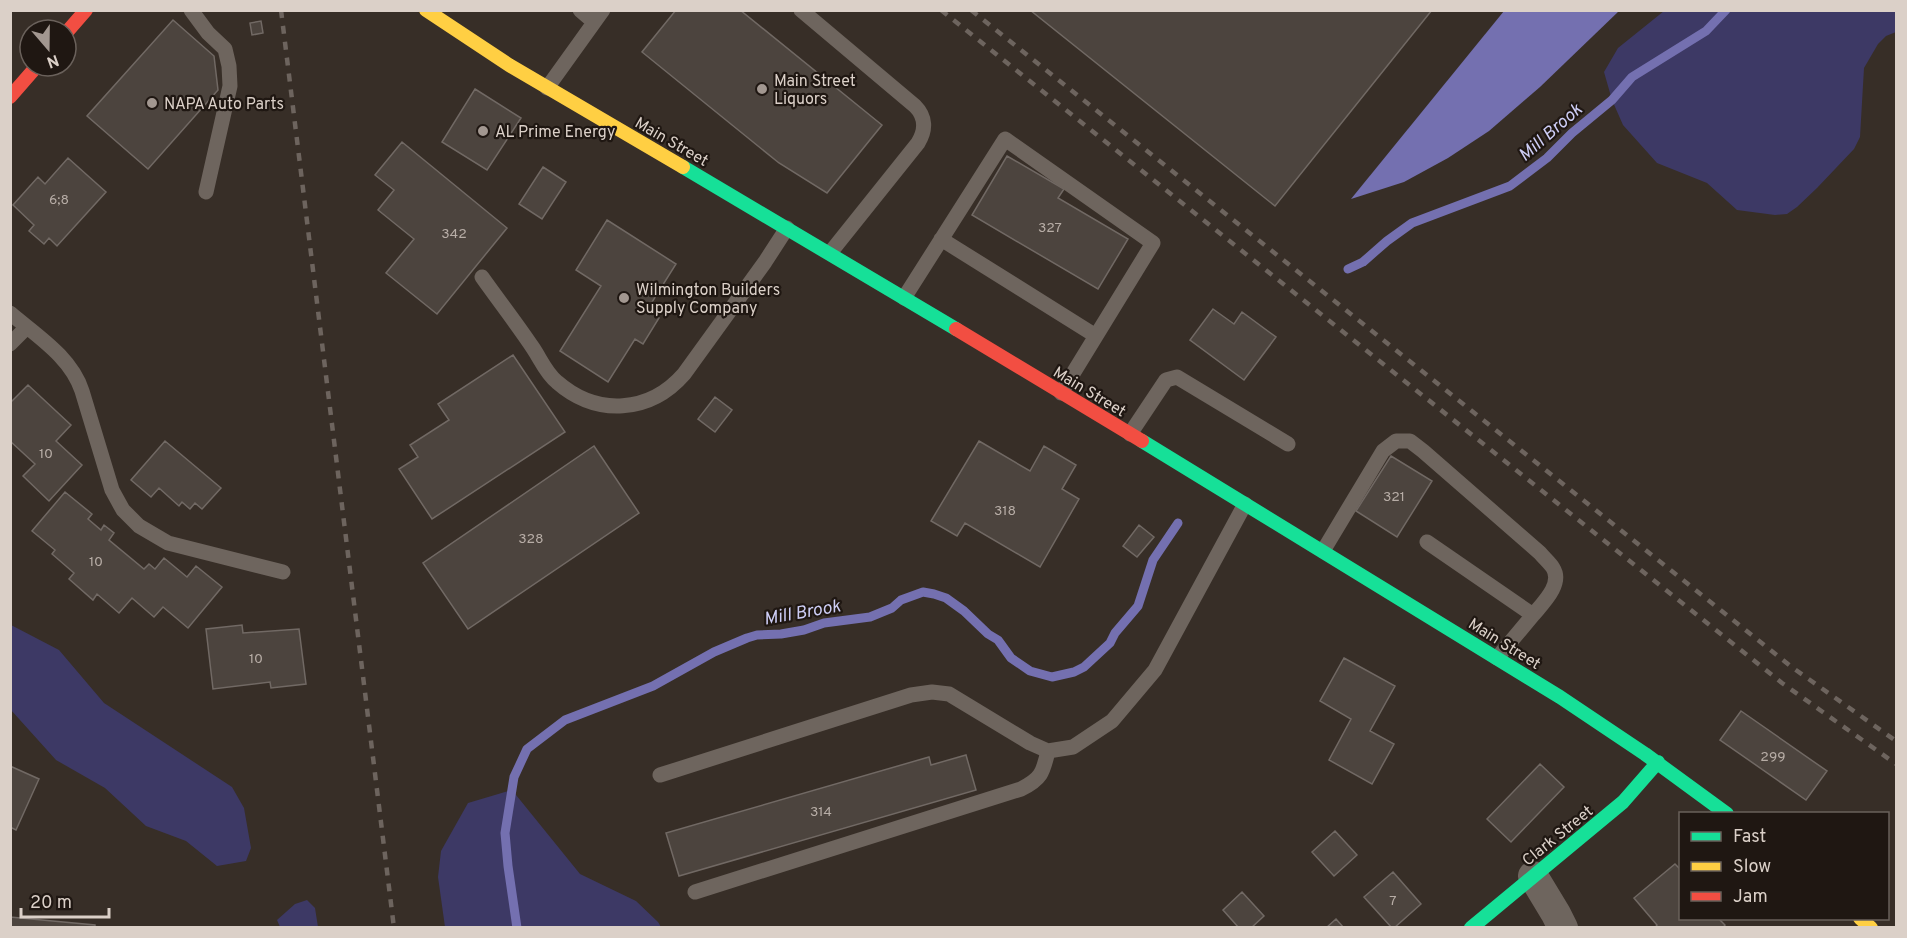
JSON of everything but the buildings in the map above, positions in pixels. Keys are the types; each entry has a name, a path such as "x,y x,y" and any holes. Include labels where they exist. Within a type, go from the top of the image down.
{"main road":[{"name":"Main Street","path":"426,10 474,44 546,88 830,253 1497,658 1687,781 1726,812"},
{"path":"10,97 27,78"},
{"name":"Clark Street","path":"1471,927 1623,802 1658,762"}],"street":[{"path":"1533,876 1563,927"}],"lane":[{"path":"191,10 208,33 222,45 229,66 230,86 206,192"},
{"path":"546,88 599,16 580,10"},
{"path":"801,10 915,106 924,121 923,133 918,143 830,253"},
{"path":"903,298 1005,139 1153,243 1061,393"},
{"path":"482,277 557,383 582,399 597,405 635,404 657,397 677,382 765,262 787,228"},
{"path":"941,239 1096,336"},
{"path":"10,313 65,361 75,375 112,490 130,518 148,533 168,543 283,572"},
{"path":"10,344 27,327"},
{"path":"1130,434 1166,380 1177,377 1288,444"},
{"path":"1323,551 1383,452 1396,441 1410,441 1540,553 1555,570 1557,581 1548,597 1497,658"},
{"path":"660,775 911,695 932,692 949,694 1021,738 1048,751 1073,747 1112,721 1155,670 1245,504"},
{"path":"1427,542 1533,615"},
{"path":"695,892 1021,789 1035,782 1044,768 1048,751"}],"shaded area":[{"path":"1504,11 1619,11 1540,87 1489,131 1448,158 1404,182 1351,199"},
{"path":"1664,11 1896,11 1896,32 1886,36 1878,44 1864,68 1860,137 1854,149 1817,188 1787,214 1775,215 1737,210 1707,183 1657,163 1623,125 1612,100 1604,72 1618,48"},
{"path":"11,625 59,650 104,703 232,787 244,808 251,848 246,861 217,866 186,841 146,826 105,788 56,760 11,710"},
{"path":"512,790 580,874 636,901 661,927 445,927 438,877 441,851 468,803"},
{"path":"307,900 315,908 318,927 280,927 277,920 295,904"}],"waterway":[{"name":"Mill Brook","path":"1348,269 1363,262 1412,223 1510,186 1547,158 1572,133 1612,100 1632,77 1706,31 1726,10"},
{"name":"Mill Brook","path":"517,928 505,833 514,777 527,749 565,720 653,686 714,652 747,638 804,630 824,623 870,617 892,608 901,600 923,592 946,598 964,611 988,634 998,640 1011,658 1030,671 1052,677 1074,672 1084,667 1110,643 1115,633 1138,606 1153,560 1178,523"}],"railway":[{"path":"281,10 394,928"},
{"path":"941,10 1782,683 1896,764"},
{"path":"971,10 1793,668 1896,741"}],"traffic: fast":[{"path":"683,167 956,329"},
{"path":"1142,441 1560,697 1645,754 1724,812"},
{"path":"1471,928 1623,802 1658,762"}],"traffic: slow":[{"path":"426,10 509,65 683,167"},
{"path":"1862,920 1871,928"}],"traffic: jam":[{"path":"78,19 86,10"},
{"path":"10,97 27,78"},
{"path":"956,329 1142,441"}],"place":[{"name":"Main Street Liquors","path":"762,89"},
{"name":"NAPA Auto Parts","path":"152,103"},
{"name":"AL Prime Energy","path":"483,131"},
{"name":"Wilmington Builders Supply Company","path":"624,298"}]}
